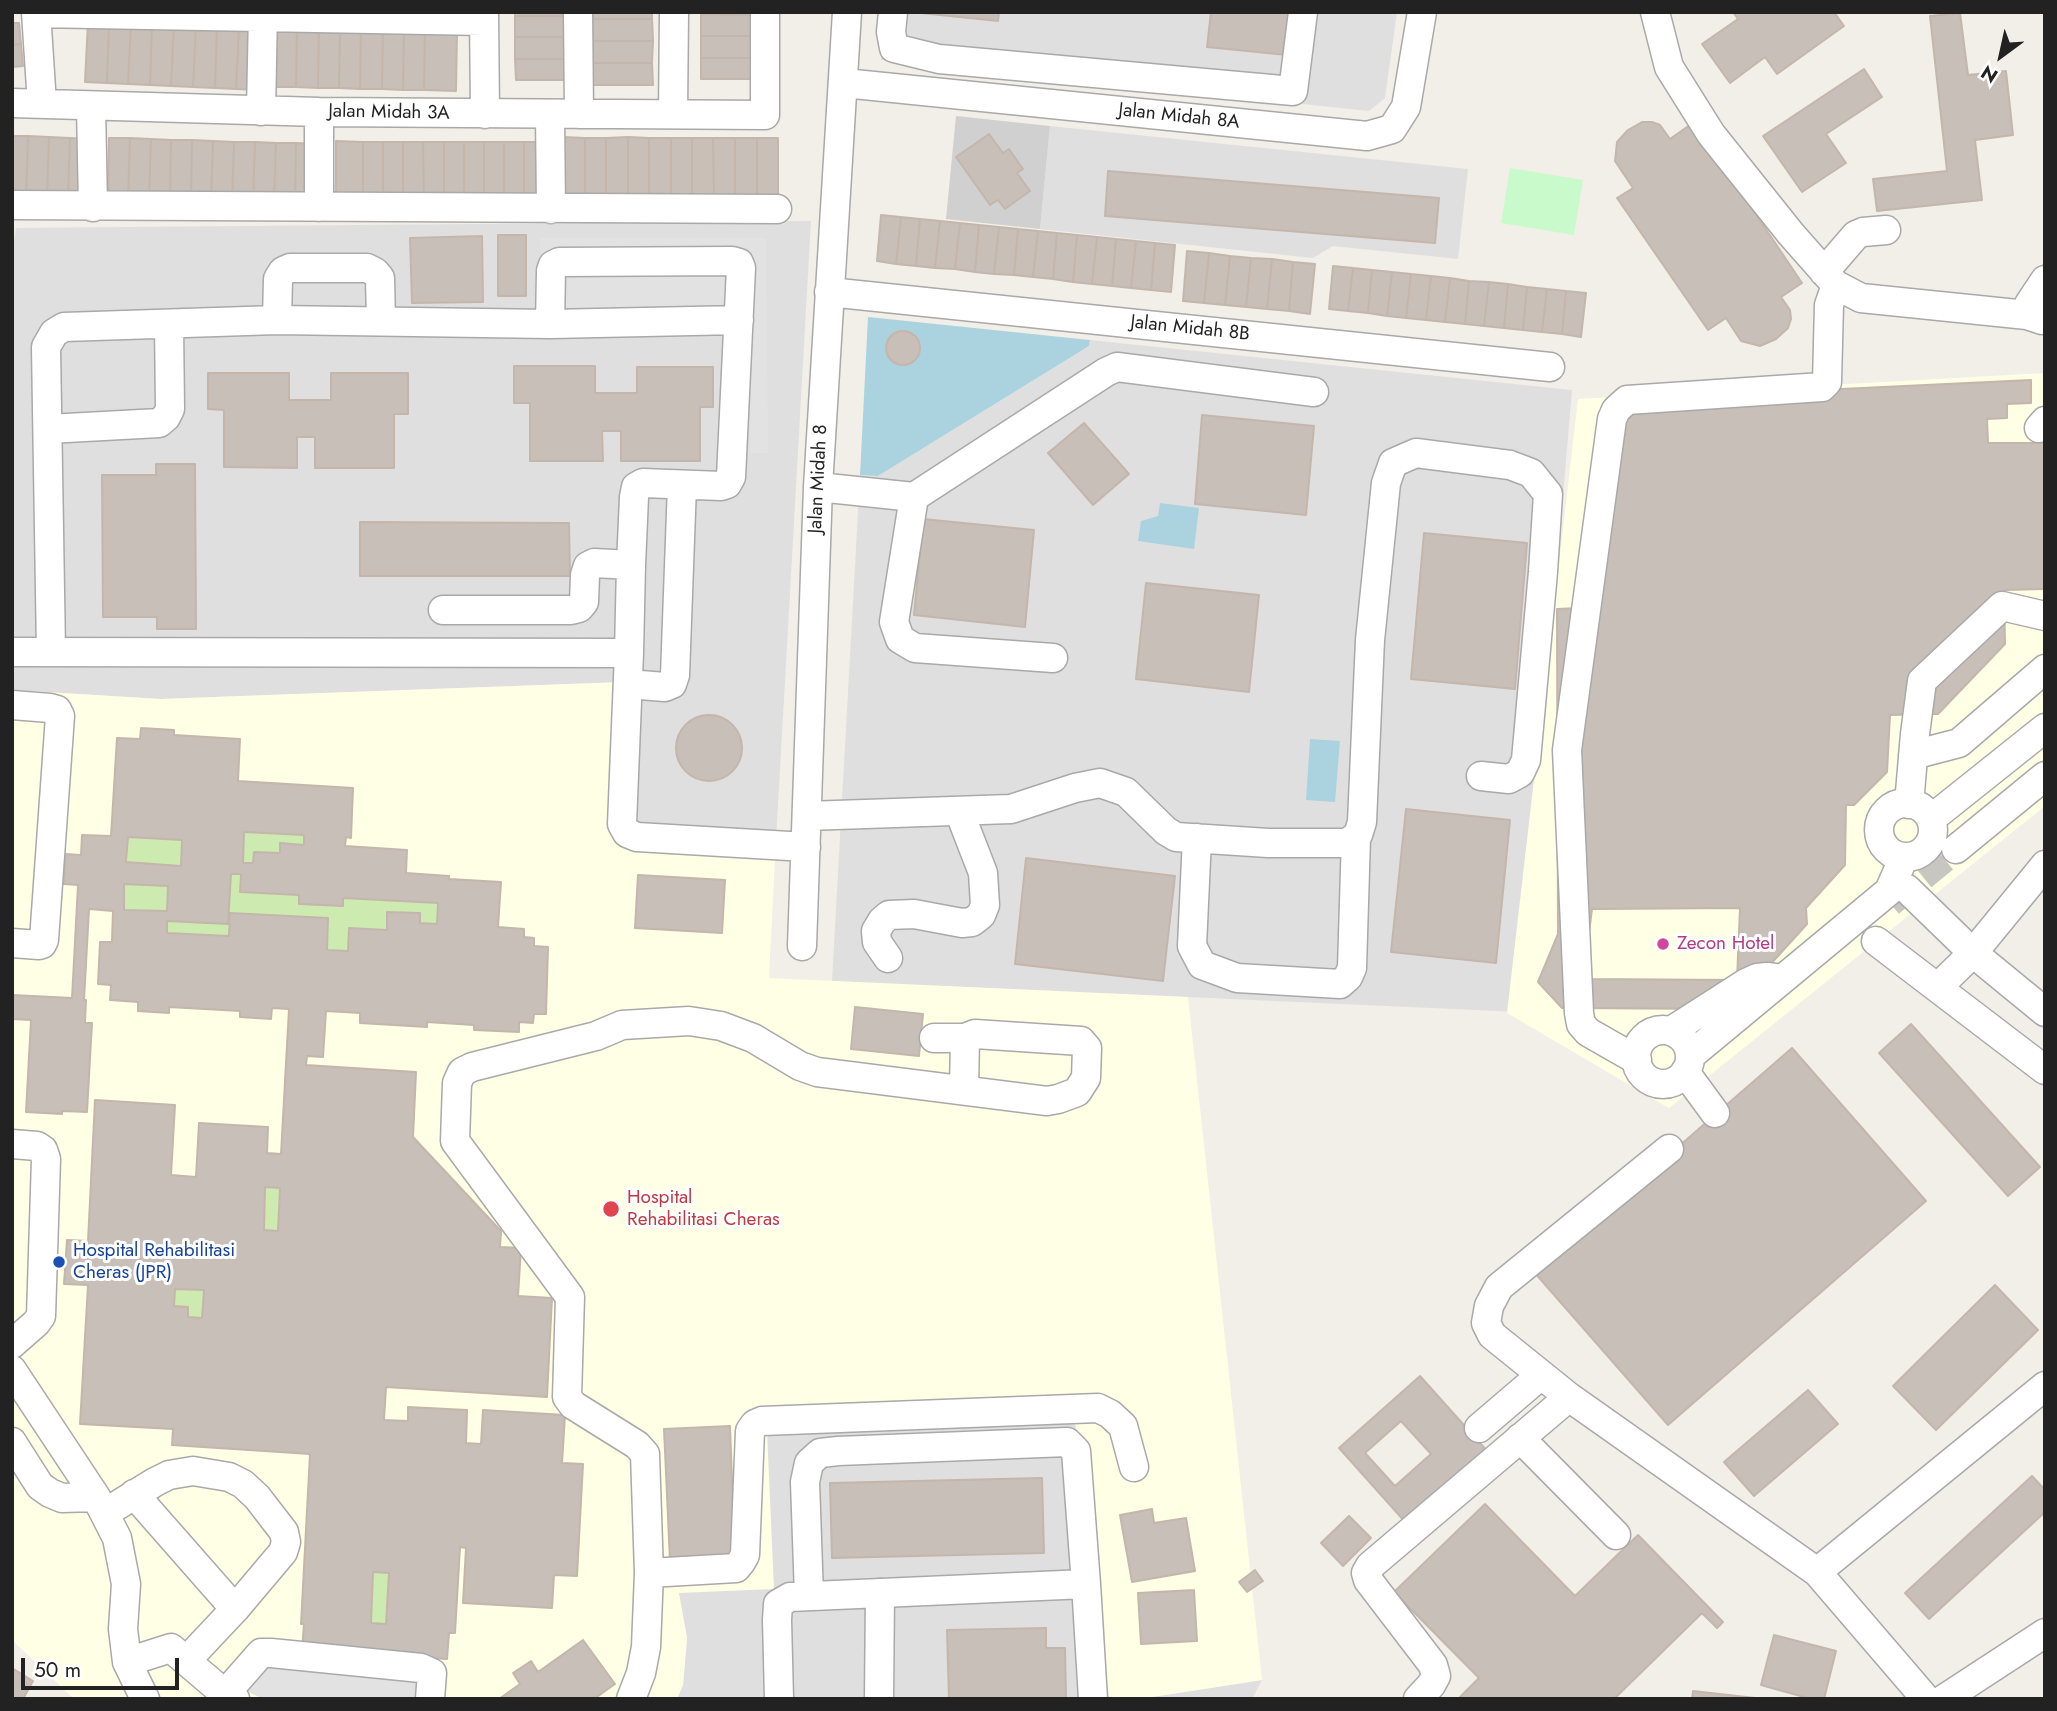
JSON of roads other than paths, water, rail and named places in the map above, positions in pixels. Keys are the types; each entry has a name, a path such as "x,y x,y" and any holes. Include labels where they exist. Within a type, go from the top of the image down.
{"street":[{"path":"579,12 579,114"},
{"path":"673,114 674,12"},
{"name":"Jalan Midah 3A","path":"12,103 319,112 765,115 765,12"},
{"name":"Jalan Midah 8","path":"802,946 818,487 847,12"},
{"path":"893,12 891,32 894,48 939,59 1293,91 1303,12"},
{"name":"Jalan Midah 8A","path":"844,83 1367,136 1392,129 1406,107 1422,12"},
{"path":"1655,12 1669,68 1712,134 1791,234 1830,278 1861,298 2036,318"},
{"path":"42,104 36,13 484,17 485,114"},
{"path":"261,111 263,15"},
{"path":"91,106 93,207"},
{"path":"319,112 319,207"},
{"path":"550,114 551,208"},
{"path":"12,205 777,209"},
{"path":"1637,1060 1588,1032 1581,1024 1567,764 1569,729 1612,419 1616,410 1627,400 1822,387 1827,382 1830,278 1856,235 1886,230"},
{"path":"550,324 551,271 553,265 559,262 739,263 741,268 731,478 727,484 721,486 643,483 636,487 622,824 626,833 637,837 806,847"},
{"path":"276,320 278,279 283,271 290,268 367,268 380,278 381,321"},
{"path":"2036,318 2029,304 2045,280"},
{"name":"Jalan Midah 8B","path":"829,292 1550,367"},
{"path":"51,652 46,347 54,333 64,327 276,320 550,324 739,320"},
{"path":"48,429 159,423 166,417 170,409 169,324"},
{"path":"818,487 914,497 1117,367 1314,392"},
{"path":"1197,838 1192,946 1202,965 1237,978 1340,984 1348,977 1352,968 1356,837 1362,822 1370,640 1386,483 1392,463 1416,453 1510,465 1531,473 1548,494 1526,760 1520,773 1509,779 1481,776"},
{"path":"628,684 666,687 672,684 675,676 682,485"},
{"path":"914,497 894,622 900,639 915,648 1053,658"},
{"path":"443,610 571,610 579,608 584,602 587,566 594,563 631,565"},
{"path":"1920,811 1900,804 1891,807 1881,820 1879,828 1879,837 1888,851 1904,857 1921,852 1932,838 1920,811 1913,755 1922,681 2002,606 2045,616"},
{"path":"12,652 629,653"},
{"path":"1913,755 1959,743 2045,669"},
{"path":"12,705 50,708 57,710 60,716 44,940 38,945 12,943"},
{"path":"1920,811 2045,728"},
{"path":"1956,849 2045,776"},
{"path":"807,816 1011,809 1075,788 1100,783 1126,792 1167,831 1176,836 1268,844 1347,842 1356,837"},
{"path":"888,958 877,942 876,931 889,915 914,914 961,923 972,922 981,915 985,905 983,873 959,811"},
{"path":"1715,1113 1688,1064 1685,1040 1671,1031 1662,1030 1646,1036 1641,1042 1637,1060 1645,1076 1662,1083 1679,1079 1688,1064 1783,979 1889,891 1904,857"},
{"path":"1938,987 1973,953 2045,865"},
{"path":"1906,889 1973,953 2045,1012"},
{"path":"1876,941 2045,1070"},
{"path":"1671,1031 1756,978 1783,979"},
{"path":"631,1699 641,1673 646,1647 649,1573 645,1454 637,1445 573,1405 567,1397 570,1297 455,1141 457,1083 462,1072 471,1067 596,1035 622,1025 689,1021 721,1026 753,1038 800,1066 817,1072 1047,1101 1077,1092 1086,1078 1087,1048 1081,1041 975,1034 965,1038 934,1038"},
{"path":"964,1090 965,1038"},
{"path":"12,1144 37,1146 43,1150 46,1159 41,1316 12,1344"},
{"path":"1669,1149 1499,1287 1489,1306 1486,1323 1492,1335 1569,1397 1817,1572 1926,1699"},
{"path":"12,1370 101,1505 117,1538 126,1584 123,1629 127,1662 145,1699"},
{"path":"1479,1428 1541,1375"},
{"path":"1817,1572 2045,1385"},
{"path":"1419,1699 1436,1676 1433,1665 1368,1580 1366,1573 1370,1566 1569,1397"},
{"path":"649,1573 736,1568 741,1562 745,1555 750,1431 755,1424 762,1421 1098,1408 1110,1414 1123,1426 1134,1467"},
{"path":"1520,1438 1616,1535"},
{"path":"12,1442 40,1486 62,1498 101,1505 134,1494 169,1475 193,1471 229,1476 257,1497 284,1532 286,1542 283,1552 187,1660"},
{"path":"809,1596 805,1482 809,1463 820,1453 1067,1442 1076,1451 1098,1698"},
{"path":"134,1494 235,1609"},
{"path":"779,1699 778,1604 790,1597 1086,1584"},
{"path":"879,1699 880,1593"},
{"path":"1944,1699 2045,1633"},
{"path":"127,1662 171,1648 230,1696 261,1653 421,1668 432,1673 430,1699"}],"water":[{"path":"868,317 1090,340 1089,346 878,476 860,475"},
{"path":"1160,503 1199,508 1194,549 1138,541 1141,521 1158,516"},
{"path":"1310,739 1340,741 1335,802 1306,800"}],"tunnel":[{"path":"1890,903 1956,849"}],"place":[{"name":"Zecon Hotel","path":"1663,944"},
{"name":"Hospital Rehabilitasi Cheras","path":"611,1209"},
{"name":"Hospital Rehabilitasi Cheras (JPR)","path":"59,1262"}]}
